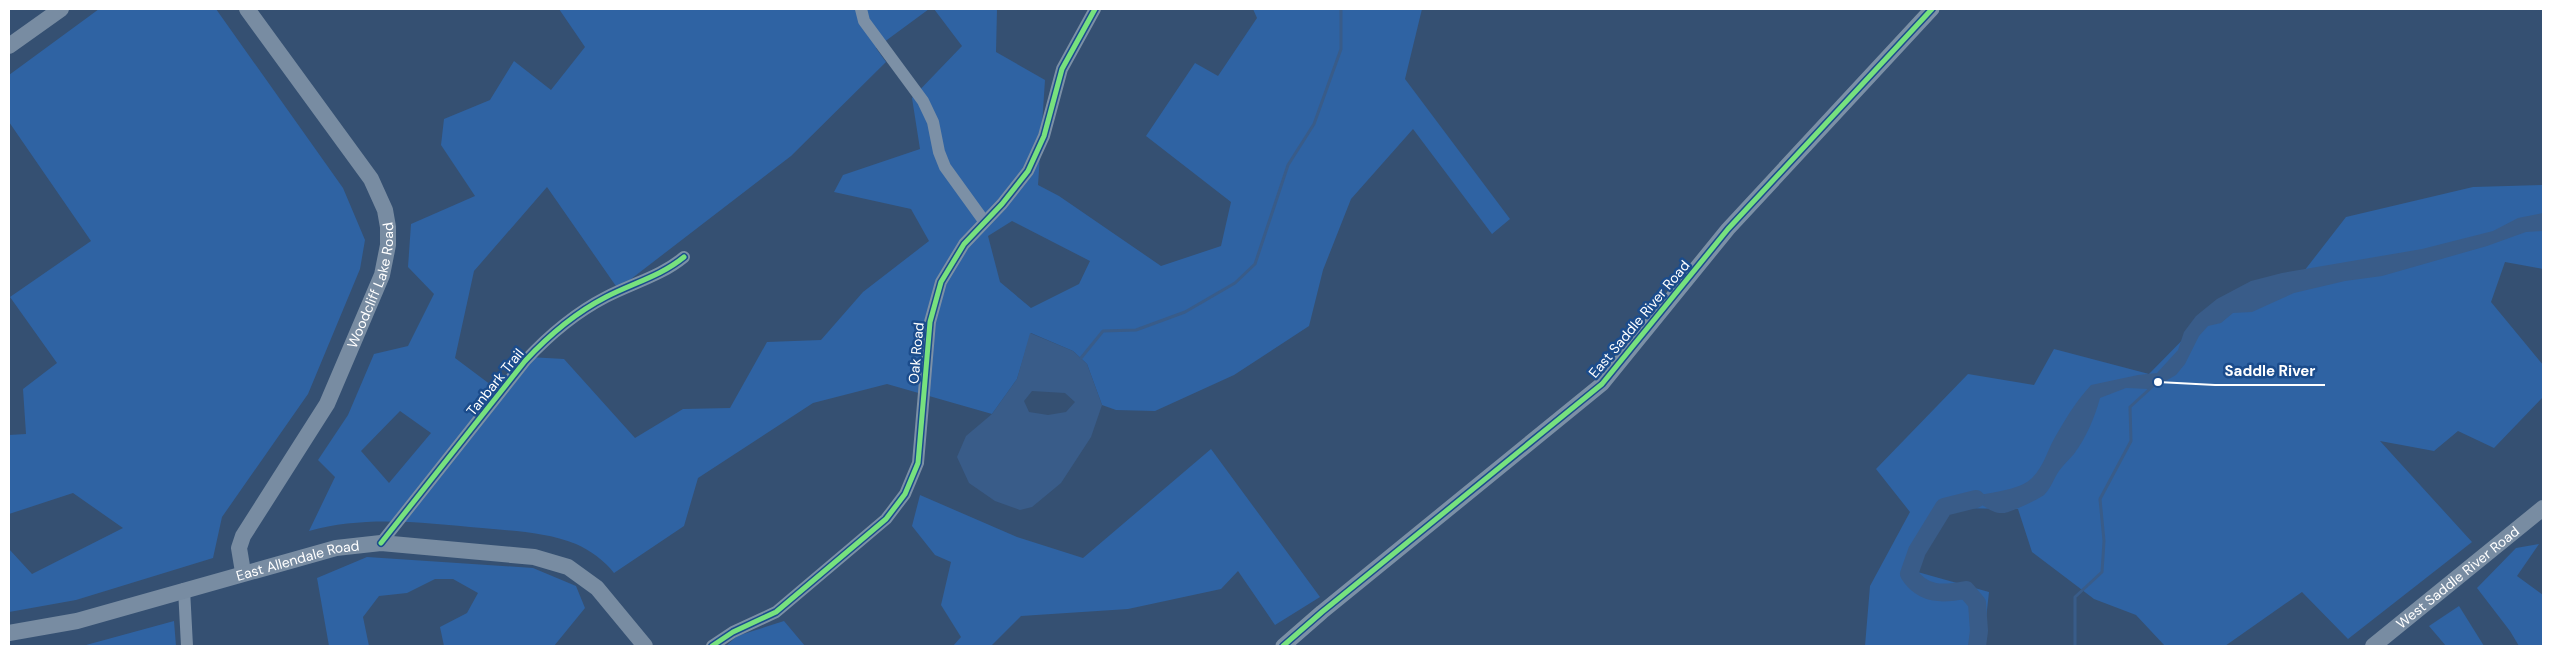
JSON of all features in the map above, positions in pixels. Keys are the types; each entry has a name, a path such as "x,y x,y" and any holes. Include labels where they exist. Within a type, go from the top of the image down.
{"main road":[{"path":"9,46 61,9"},
{"name":"Woodcliff Lake Road","path":"243,572 239,548 243,536 313,426 339,381 382,275 388,245 385,210 371,179 247,9"},
{"name":"West Saddle River Road","path":"2380,644 2543,508"},
{"name":"East Allendale Road","path":"9,633 77,621 243,572 336,548 381,543 553,561 582,575 597,588 645,646"}],"street":[{"path":"861,9 864,21 923,101 933,122 939,152 945,167 984,221"},
{"name":"Oak Road","path":"712,646 733,632 776,612 886,519 905,494 913,478 920,447 930,322 934,301 951,262 984,221 1016,188 1036,155 1062,69 1095,9"},
{"name":"East Saddle River Road","path":"1283,646 1322,612 1602,384 1728,229 1932,9"},
{"name":"Tanbark Trail","path":"381,543 526,361 542,344 587,308 608,296 666,271 684,257"},
{"path":"184,589 187,646"}],"shaded area":[{"path":"99,9 216,9 343,188 365,240 360,269 308,394 222,517 213,558 76,600 9,612 9,549 32,574 123,528 73,493 9,514 9,435 26,434 23,389 57,363 10,297 91,241 9,122 9,75"},
{"path":"559,9 929,9 876,48 886,62 791,156 618,289 547,187 474,271 455,358 499,391 529,357 564,359 635,438 683,409 730,408 767,342 821,340 863,292 929,241 911,209 834,192 843,175 920,149 912,98 962,46 934,9 997,9 996,52 1045,80 1038,185 1059,196 1161,266 1221,246 1231,202 1146,136 1195,63 1218,76 1257,18 1253,9 1422,9 1405,79 1510,219 1492,234 1413,129 1351,199 1323,270 1309,326 1234,375 1155,411 1116,410 1102,405 1087,364 1073,351 1031,333 1017,379 992,414 887,384 813,403 698,478 684,526 614,573 602,560 581,546 565,540 530,533 439,524 395,522 352,523 309,531 335,477 318,460 348,415 374,354 408,346 434,294 408,267 411,224 475,196 441,145 444,119 490,100 514,61 551,90 585,47","holes":["1012,221 1090,261 1079,284 1031,308 1000,282 988,236","400,411 431,433 389,483 361,451"]},
{"path":"2543,185 2543,269 2505,262 2491,302 2543,365 2543,397 2494,448 2458,431 2434,451 2380,441 2472,542 2348,639 2302,592 2225,646 2165,646 2136,615 2094,599 2032,552 2018,509 1951,508 1914,571 1989,592 1983,646 1865,646 1870,586 1910,512 1876,469 1968,374 2034,385 2054,349 2149,374 2203,319 2301,275 2346,217 2473,187"},
{"path":"2543,213 2543,231 2526,232 2487,246 2382,276 2345,281 2294,293 2252,312 2233,313 2221,323 2208,326 2199,336 2185,364 2176,375 2149,389 2126,388 2100,398 2093,420 2082,441 2043,496 2004,513 1997,513 1976,502 1970,502 1957,511 1951,501 2011,489 2027,482 2043,463 2065,420 2091,385 2157,373 2178,350 2184,332 2196,316 2217,299 2251,281 2282,273 2422,249 2493,231 2518,218"},
{"path":"1030,333 1073,351 1087,364 1102,405 1091,437 1061,483 1032,507 1020,510 995,501 969,483 957,457 966,436 992,414 1017,379","holes":["1032,391 1065,393 1075,402 1066,412 1048,415 1029,412 1024,401"]},
{"path":"1211,449 1320,597 1275,625 1238,571 1221,589 1128,609 1021,616 991,646 953,646 961,637 941,605 951,562 935,555 912,526 920,495 1017,537 1083,558"},
{"path":"2539,544 2517,576 2543,595 2543,646 2519,646 2510,631 2477,588 2516,548"},
{"path":"367,557 533,568 576,586 585,608 554,646 444,646 440,627 467,613 478,593 453,579 435,579 407,593 379,596 363,617 369,646 329,646 317,578"},
{"path":"2459,606 2484,646 2446,646 2429,626"},
{"path":"174,621 176,646 77,646 86,645"},
{"path":"784,621 805,646 726,646 737,636"}],"waterway":[{"path":"1081,358 1103,331 1136,330 1185,312 1235,283 1255,264 1288,165 1314,124 1341,49 1341,9"},
{"path":"2075,646 2075,597 2102,572 2104,541 2100,499 2131,441 2130,407 2154,385"},
{"path":"1976,499 1944,507 1917,551 1909,574 1921,586 1934,592 1966,590 1977,603 1979,631 1977,646"}],"cycle path":[{"path":"712,646 733,632 776,612 886,519 905,494 918,463 930,322 941,282 964,244 1002,204 1028,171 1044,136 1062,69 1095,9"},
{"path":"1283,646 1322,612 1602,384 1728,229 1932,9"},
{"path":"381,543 525,361 543,342 573,317 595,303 666,269 684,257"}],"place":[{"name":"Saddle River","path":"2158,382"}]}
